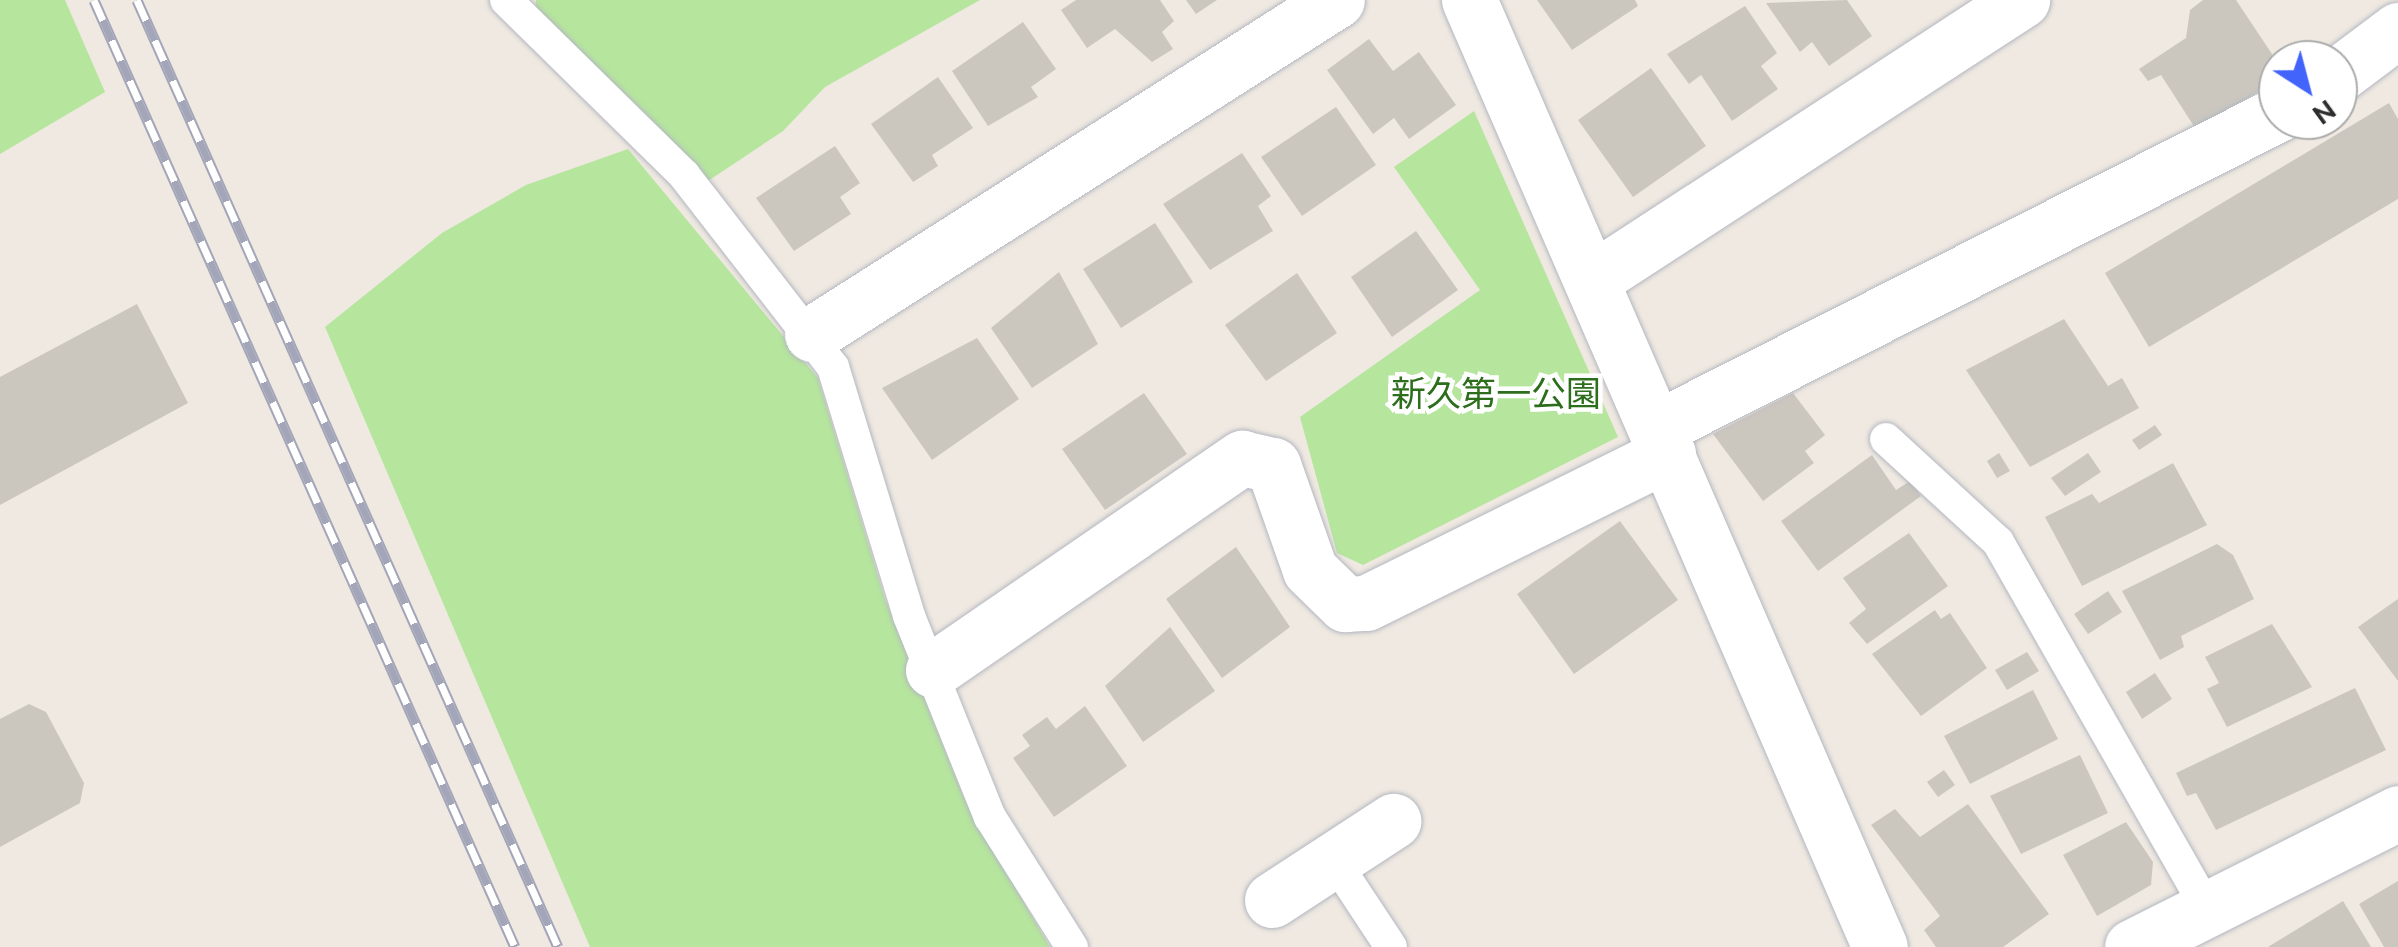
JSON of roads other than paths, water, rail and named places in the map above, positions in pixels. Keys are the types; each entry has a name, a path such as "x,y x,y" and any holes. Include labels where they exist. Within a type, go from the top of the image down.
{"street":[{"path":"812,334 1338,0"},
{"path":"1469,0 1594,278 1880,947"},
{"path":"1594,278 2022,0"},
{"path":"2358,59 2398,30"},
{"path":"933,670 1242,458 1272,465 1310,570 1345,604 1366,603 2258,125"},
{"path":"2132,947 2398,813"},
{"path":"1272,900 1393,821"}],"lane":[{"path":"506,0 684,175 834,367 933,670 990,816 1072,947"},
{"path":"1886,439 1998,542 2206,908"},
{"path":"1333,860 1391,947"}],"railway":[{"path":"94,0 515,947"},
{"path":"137,0 558,947"}],"park label":[{"name":"新久第一公園","path":"1496,393"}]}
